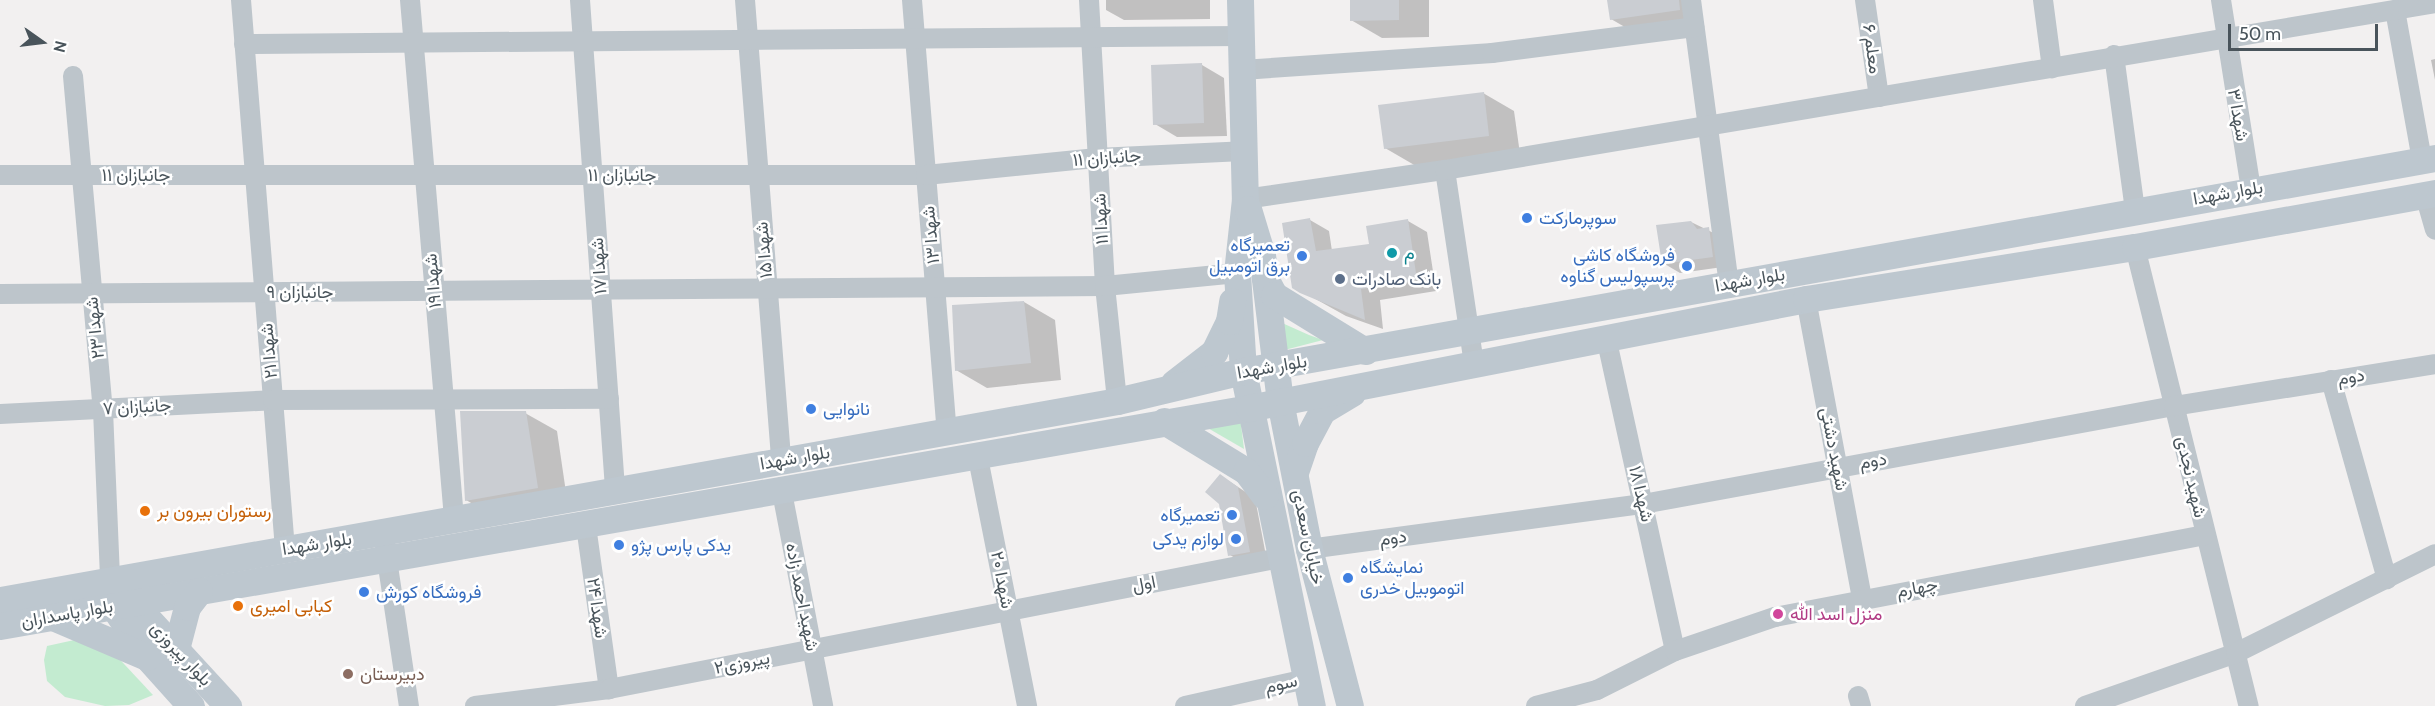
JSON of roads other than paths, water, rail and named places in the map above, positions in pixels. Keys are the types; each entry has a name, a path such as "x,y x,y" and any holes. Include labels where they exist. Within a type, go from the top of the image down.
{"main road":[{"path":"1164,390 1214,352 1229,321 1245,199 1240,0"},
{"name":"بلوار شهدا","path":"123,604 199,591 385,546 454,519 1117,401 1243,371 1468,333 2135,210 2428,159"},
{"name":"بلوار شهدا","path":"110,580 285,549 385,546 586,526 781,487 1249,408 1806,299 2135,247 2430,194"},
{"name":"خیابان سعدی","path":"1245,199 1265,278 1274,366 1309,549 1350,706"},
{"name":"خیابان سعدی","path":"1237,273 1243,371 1249,408 1312,706"},
{"path":"1265,278 1274,295 1365,351"},
{"path":"1295,474 1305,443 1322,411 1365,386"},
{"path":"1164,421 1246,471 1267,500"},
{"path":"110,580 123,604"},
{"name":"بلوار پاسداران","path":"0,600 110,580"},
{"path":"176,649 187,607 199,591"},
{"name":"بلوار پاسداران","path":"0,626 123,604"},
{"name":"بلوار پیروزی","path":"123,604 176,649 228,706"},
{"name":"بلوار پیروزی","path":"123,604 147,657 191,706"},
{"path":"53,617 147,657"}],"street":[{"name":"شهدا ۲۱","path":"241,0 285,549"},
{"name":"شهدا ۱۹","path":"410,0 454,519"},
{"name":"شهدا ۱۷","path":"580,0 615,490"},
{"name":"شهدا ۱۵","path":"745,0 781,461"},
{"name":"شهدا ۱۳","path":"912,0 948,431"},
{"name":"شهدا ۱۱","path":"1089,0 1089,37 1105,286 1117,401"},
{"path":"1691,0 1729,284"},
{"name":"معلم ۶","path":"1864,0 1879,97"},
{"path":"2043,0 2052,68"},
{"name":"شهدا ۳","path":"2221,0 2225,41 2251,189"},
{"path":"1245,199 1445,170 2052,68 2114,55 2225,41 2435,3"},
{"path":"2395,10 2428,159"},
{"path":"1242,70 1492,53 1694,27"},
{"path":"244,44 1241,36"},
{"path":"2114,55 2135,210"},
{"name":"شهدا ۲۳","path":"73,76 103,410 110,580"},
{"name":"جانبازان ۱۱","path":"0,175 926,175 1097,158 1243,152"},
{"path":"1445,170 1474,365"},
{"path":"2430,194 2435,230"},
{"name":"شهید نجدی","path":"2135,247 2204,535 2249,706"},
{"name":"جانبازان ۹","path":"0,294 1105,286 1237,273"},
{"name":"شهید دشتی","path":"1806,299 1862,598"},
{"name":"شهدا ۱۸","path":"1606,337 1676,651"},
{"name":"دوم","path":"1309,549 1644,504 2174,406 2435,364"},
{"path":"2331,380 2387,579"},
{"name":"جانبازان ۷","path":"0,414 273,400 609,399"},
{"name":"شهدا ۲۰","path":"977,453 1027,706"},
{"name":"شهید احمد زاده","path":"781,487 823,706"},
{"name":"شهدا ۲۴","path":"586,526 609,689"},
{"name":"چهارم","path":"1536,706 1597,690 1676,651 1775,617 1862,598 2204,535"},
{"path":"385,546 409,706"},
{"path":"2085,706 2236,653 2435,554"},
{"name":"اول","path":"1008,610 1280,558"},
{"name":"پیروزی۲","path":"475,706 522,703 609,689 1008,610"},
{"name":"سوم","path":"1185,706 1306,679"}],"place":[{"name":"سوپرمارکت","path":"1527,218"},
{"name":"م","path":"1392,253"},
{"name":"تعمیرگاه برق اتومبیل","path":"1302,256"},
{"name":"فروشگاه کاشی پرسپولیس گناوه","path":"1687,266"},
{"name":"بانک صادرات","path":"1340,279"},
{"name":"نانوایی","path":"811,409"},
{"name":"رستوران بیرون بر","path":"145,511"},
{"name":"تعمیرگاه","path":"1232,515"},
{"name":"لوازم یدکی","path":"1236,539"},
{"name":"یدکی پارس پژو","path":"619,545"},
{"name":"نمایشگاه اتوموبیل خدری","path":"1348,578"},
{"name":"فروشگاه کورش","path":"364,592"},
{"name":"کبابی امیری","path":"238,606"},
{"name":"منزل اسد الله","path":"1778,614"},
{"name":"دبیرستان","path":"348,674"}]}
